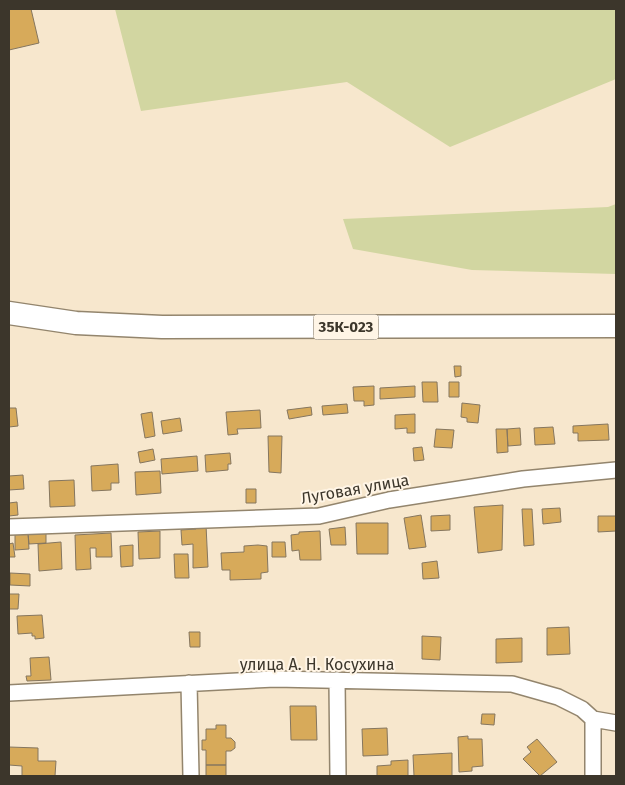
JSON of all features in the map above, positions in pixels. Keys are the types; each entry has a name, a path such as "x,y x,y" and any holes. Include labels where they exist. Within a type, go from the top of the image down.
{"main road":[{"name":"35К-023","path":"9,313 76,323 162,327 616,326"}],"street":[{"name":"Луговая улица","path":"9,528 320,516 389,500 523,478 616,470"},
{"name":"улица А. Н. Косухина","path":"9,693 275,678 512,684 558,697 582,708 593,719 616,724"},
{"path":"337,680 338,776"},
{"path":"189,683 191,776"},
{"path":"592,776 593,719"}],"green space":[{"path":"115,9 616,9 616,79 450,147 347,82 141,111"},
{"path":"616,204 616,274 472,270 353,249 343,219 608,207"}],"building":[{"path":"9,9 31,9 39,43 9,50"},
{"path":"454,366 461,366 461,376 455,377"},
{"path":"422,382 437,382 438,402 423,402"},
{"path":"449,382 459,382 459,397 449,397"},
{"path":"374,386 374,405 364,406 364,401 354,401 353,387"},
{"path":"415,386 415,397 380,399 380,388"},
{"path":"462,403 480,405 478,423 467,422 467,418 461,417"},
{"path":"347,404 348,413 323,415 322,406"},
{"path":"311,407 312,415 289,419 287,410"},
{"path":"9,408 16,408 18,426 9,427"},
{"path":"260,410 261,428 237,429 238,434 228,435 226,412"},
{"path":"152,412 155,436 145,438 141,414"},
{"path":"415,414 415,433 407,433 407,428 395,429 395,415"},
{"path":"180,418 182,431 163,434 161,421"},
{"path":"608,424 609,440 578,441 578,433 573,433 573,426"},
{"path":"553,427 555,444 535,445 534,428"},
{"path":"520,428 521,445 508,446 507,429"},
{"path":"436,429 454,430 452,448 434,447"},
{"path":"496,429 507,429 508,452 497,453"},
{"path":"268,436 282,436 281,473 269,472"},
{"path":"422,447 424,460 414,461 413,448"},
{"path":"153,449 155,460 140,463 138,452"},
{"path":"230,453 231,464 228,464 228,470 206,472 205,455"},
{"path":"197,456 198,471 162,474 161,459"},
{"path":"118,464 119,483 111,483 111,490 92,491 91,466"},
{"path":"160,471 161,493 136,495 135,472"},
{"path":"23,475 24,489 9,490 9,476"},
{"path":"74,480 75,506 50,507 49,481"},
{"path":"246,489 256,489 256,503 246,503"},
{"path":"17,502 18,515 9,516 9,503"},
{"path":"503,505 502,550 478,553 474,507"},
{"path":"560,508 561,522 543,524 542,509"},
{"path":"522,509 532,509 534,545 524,546"},
{"path":"421,515 426,547 409,549 404,518"},
{"path":"450,515 450,530 431,531 431,516"},
{"path":"598,516 616,516 616,531 598,532"},
{"path":"356,523 388,523 388,554 357,554"},
{"path":"195,525 206,525 208,567 193,568 193,544 182,545 181,530 196,529"},
{"path":"345,527 346,545 331,545 329,529"},
{"path":"160,531 160,558 139,559 138,532"},
{"path":"320,531 321,560 300,560 299,550 292,551 291,535 299,534 299,532"},
{"path":"46,532 46,543 29,544 28,533"},
{"path":"28,533 29,549 15,550 15,534"},
{"path":"111,533 112,557 96,557 96,548 90,548 91,569 76,570 75,535"},
{"path":"61,542 62,569 39,571 38,544"},
{"path":"272,542 285,542 286,557 272,557"},
{"path":"13,543 15,557 9,557 9,544"},
{"path":"133,545 133,566 121,567 120,546"},
{"path":"244,546 267,546 268,572 261,573 261,579 230,580 230,570 222,570 221,553 244,552"},
{"path":"174,554 188,554 189,578 175,578"},
{"path":"437,561 439,578 423,579 422,563"},
{"path":"10,573 30,574 30,586 10,585"},
{"path":"9,594 19,594 18,609 9,609"},
{"path":"42,615 44,638 35,639 32,633 18,634 17,616"},
{"path":"569,627 570,654 547,655 547,628"},
{"path":"189,632 200,632 200,647 190,647"},
{"path":"422,636 441,637 440,660 422,659"},
{"path":"522,638 522,662 496,663 496,639"},
{"path":"49,657 51,680 27,681 26,676 31,676 30,658"},
{"path":"290,706 316,706 317,740 291,740"},
{"path":"482,714 495,714 494,725 481,724"},
{"path":"216,725 226,725 226,738 231,738 235,742 235,748 231,751 226,751 226,765 206,765 206,750 202,750 202,740 206,740 206,729 216,729"},
{"path":"387,728 388,755 363,756 362,729"},
{"path":"468,736 468,739 482,739 483,766 472,767 472,771 459,772 458,737"},
{"path":"537,739 557,762 540,776 523,759 531,752 527,747"},
{"path":"9,747 38,748 38,761 56,761 55,776 22,776 22,766 9,765"},
{"path":"452,753 452,776 414,776 413,755"},
{"path":"408,760 408,776 377,776 377,766 391,765 391,761"},
{"path":"206,765 226,765 226,776 206,776"}]}
